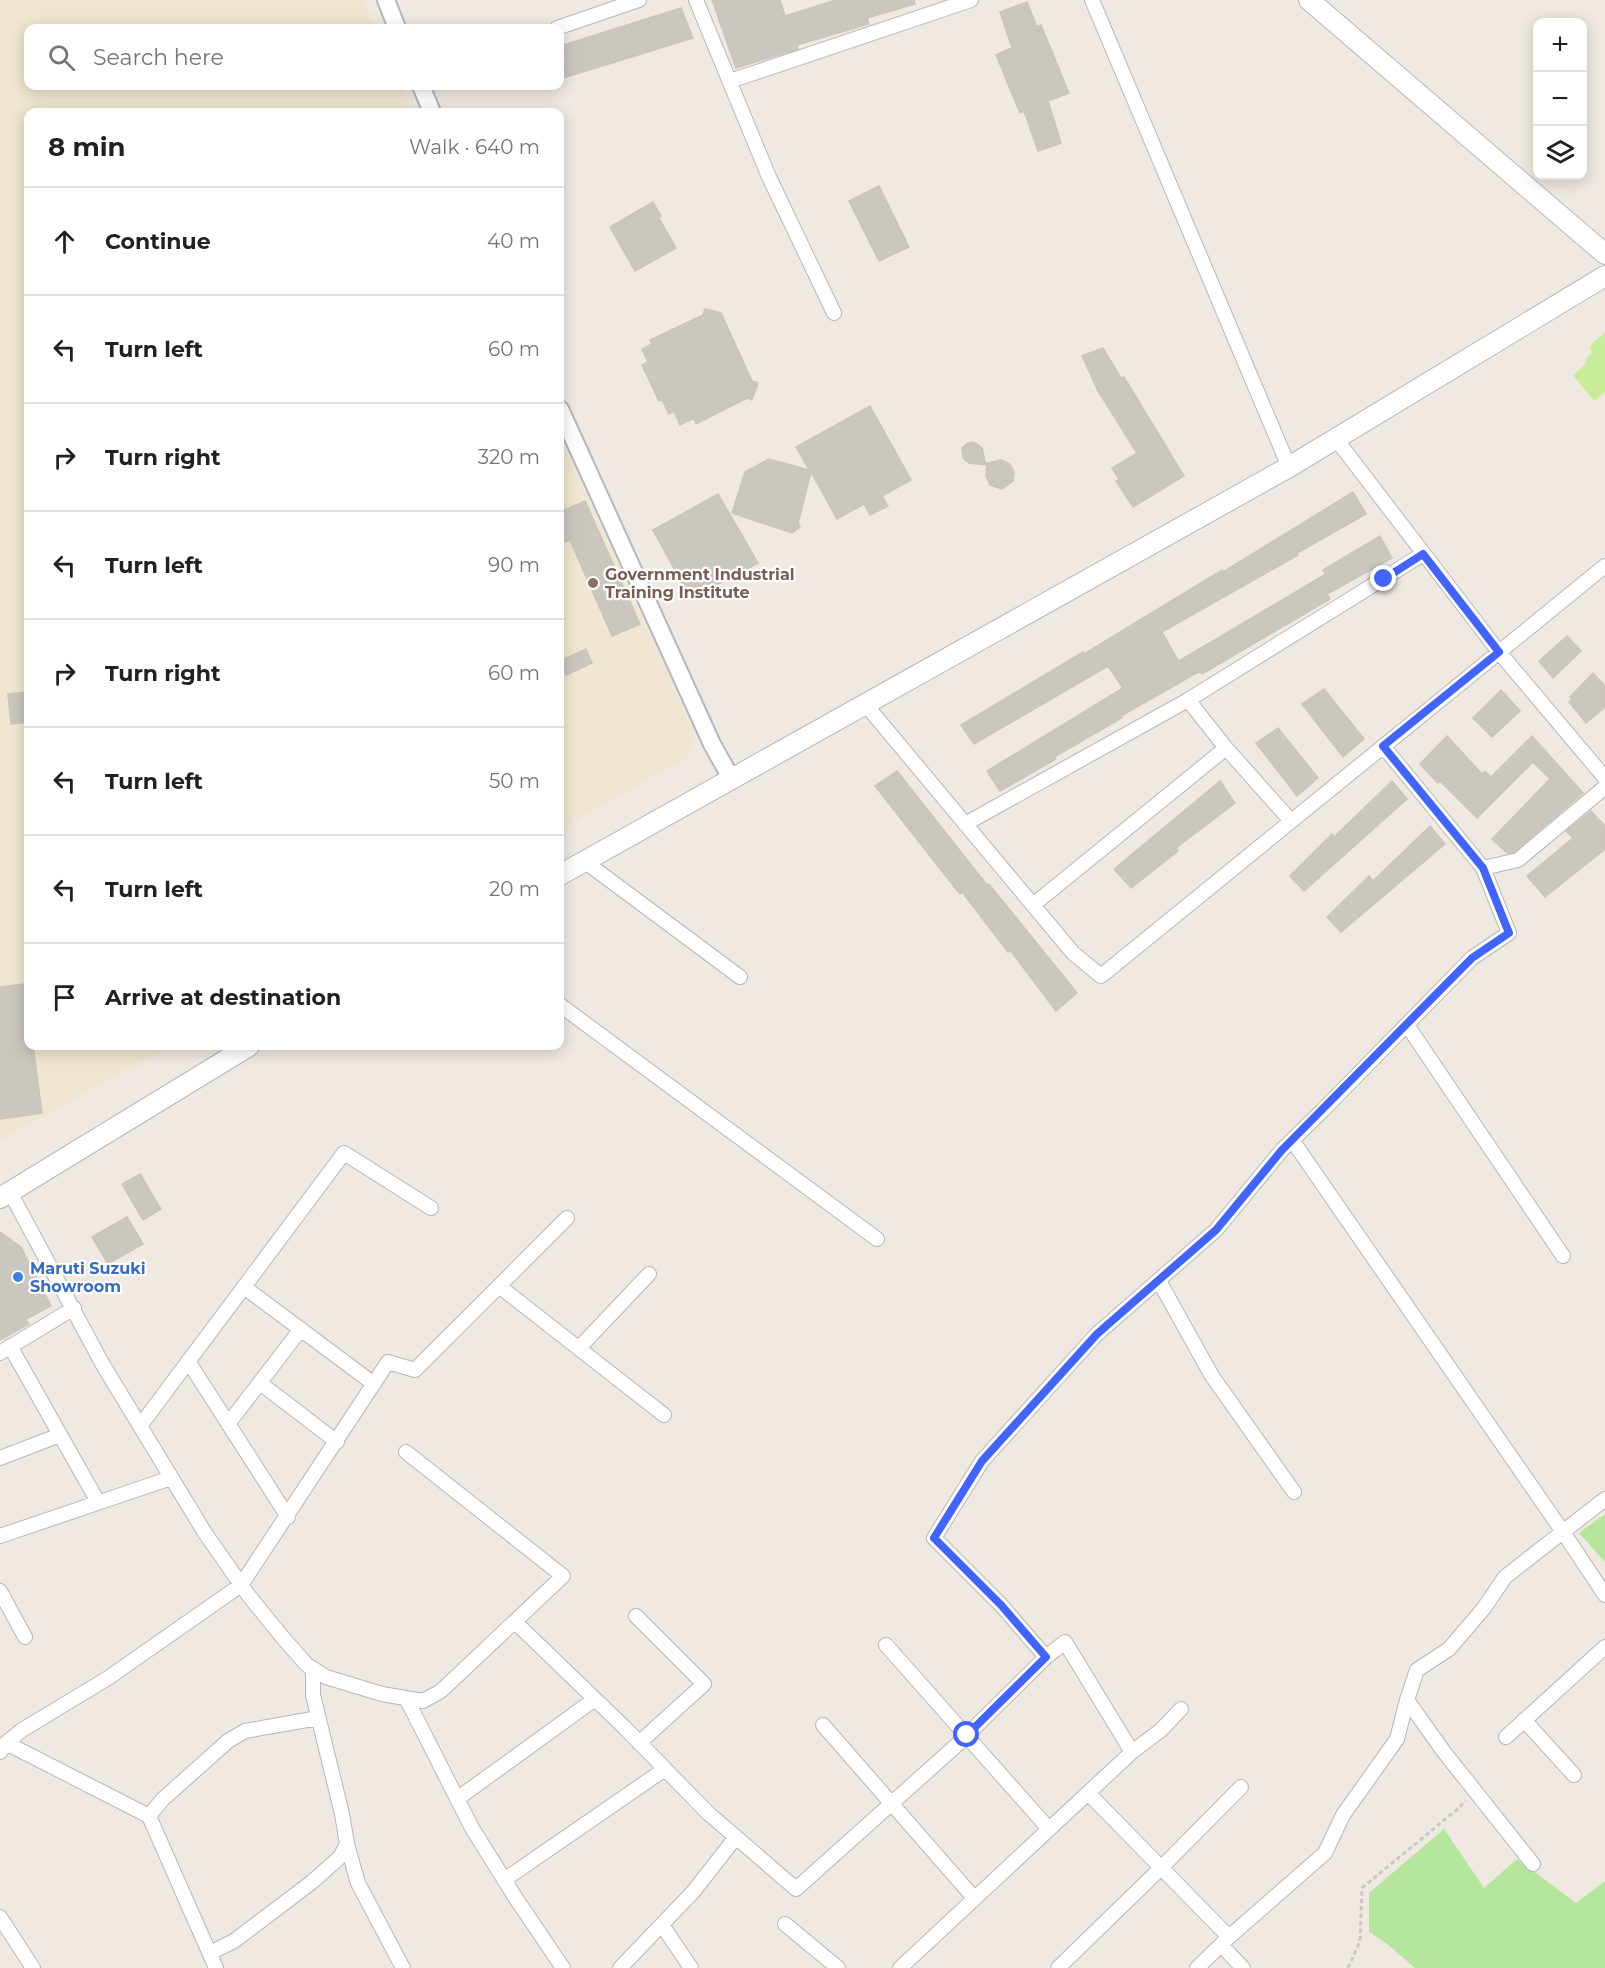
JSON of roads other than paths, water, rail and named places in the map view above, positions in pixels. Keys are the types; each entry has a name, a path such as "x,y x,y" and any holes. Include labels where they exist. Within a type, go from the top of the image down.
{"main road":[{"path":"1309,0 1605,254"},
{"path":"564,873 1289,467 1605,276"},
{"path":"5,1195 242,1050"}],"street":[{"path":"386,0 395,24"},
{"path":"564,26 639,0"},
{"path":"696,0 769,177 834,313"},
{"path":"730,81 971,0"},
{"path":"1092,0 1289,467"},
{"path":"423,90 430,108"},
{"path":"564,418 712,744 732,780"},
{"path":"1336,439 1499,652 1605,778"},
{"path":"965,824 1188,700 1423,554"},
{"path":"866,705 1073,953 1101,976 1605,566"},
{"path":"1188,700 1291,821"},
{"path":"1046,1657 1001,1605 934,1538 982,1461 1097,1334 1216,1230 1244,1194 1292,1140 1472,958 1509,933 1483,868 1383,746"},
{"path":"1033,905 1227,748"},
{"path":"1483,868 1518,860 1605,787"},
{"path":"584,861 740,977"},
{"path":"564,1008 877,1239"},
{"path":"1407,1025 1563,1256"},
{"path":"1292,1140 1605,1595"},
{"path":"140,1426 344,1154 431,1208"},
{"path":"5,1195 74,1308 103,1365 205,1533 284,1639 308,1665 326,1677 382,1694 423,1701 441,1691 563,1576 406,1452"},
{"path":"216,1968 148,1816 3,1748 22,1730 108,1678 242,1585 388,1362 415,1370 567,1218"},
{"path":"579,1348 649,1274"},
{"path":"1159,1281 1212,1376 1294,1492"},
{"path":"499,1286 664,1415"},
{"path":"244,1287 374,1384"},
{"path":"74,1308 5,1349 60,1435 98,1502"},
{"path":"228,1424 301,1329"},
{"path":"188,1361 288,1517"},
{"path":"260,1383 337,1442"},
{"path":"0,1458 60,1435"},
{"path":"0,1536 171,1478"},
{"path":"1197,1968 1325,1853 1343,1815 1397,1739 1417,1670 1449,1649 1484,1608 1505,1577 1605,1499"},
{"path":"0,1591 25,1637"},
{"path":"636,1616 704,1684 639,1743"},
{"path":"514,1622 595,1699 708,1813 796,1889 967,1735 1046,1657 1065,1642 1131,1752"},
{"path":"886,1645 1049,1829"},
{"path":"1506,1737 1601,1651 1605,1667"},
{"path":"313,1669 313,1695 347,1844 358,1882 404,1968"},
{"path":"406,1698 472,1828 563,1968"},
{"path":"457,1799 595,1699"},
{"path":"1407,1700 1444,1752 1533,1864"},
{"path":"900,1968 1131,1752 1161,1730 1182,1709"},
{"path":"148,1816 162,1800 228,1740 245,1731 318,1718"},
{"path":"1524,1720 1574,1775"},
{"path":"823,1725 974,1898"},
{"path":"504,1880 665,1769"},
{"path":"1058,1968 1241,1787"},
{"path":"1088,1792 1161,1868 1225,1941 1243,1968"},
{"path":"620,1968 693,1892 736,1837"},
{"path":"210,1953 234,1941 312,1882 340,1857 347,1844"},
{"path":"0,1917 33,1968"},
{"path":"785,1924 838,1968"},
{"path":"662,1925 691,1968"}],"place":[{"name":"Government Industrial Training Institute","path":"593,583"},
{"name":"Maruti Suzuki Showroom","path":"18,1277"}]}
